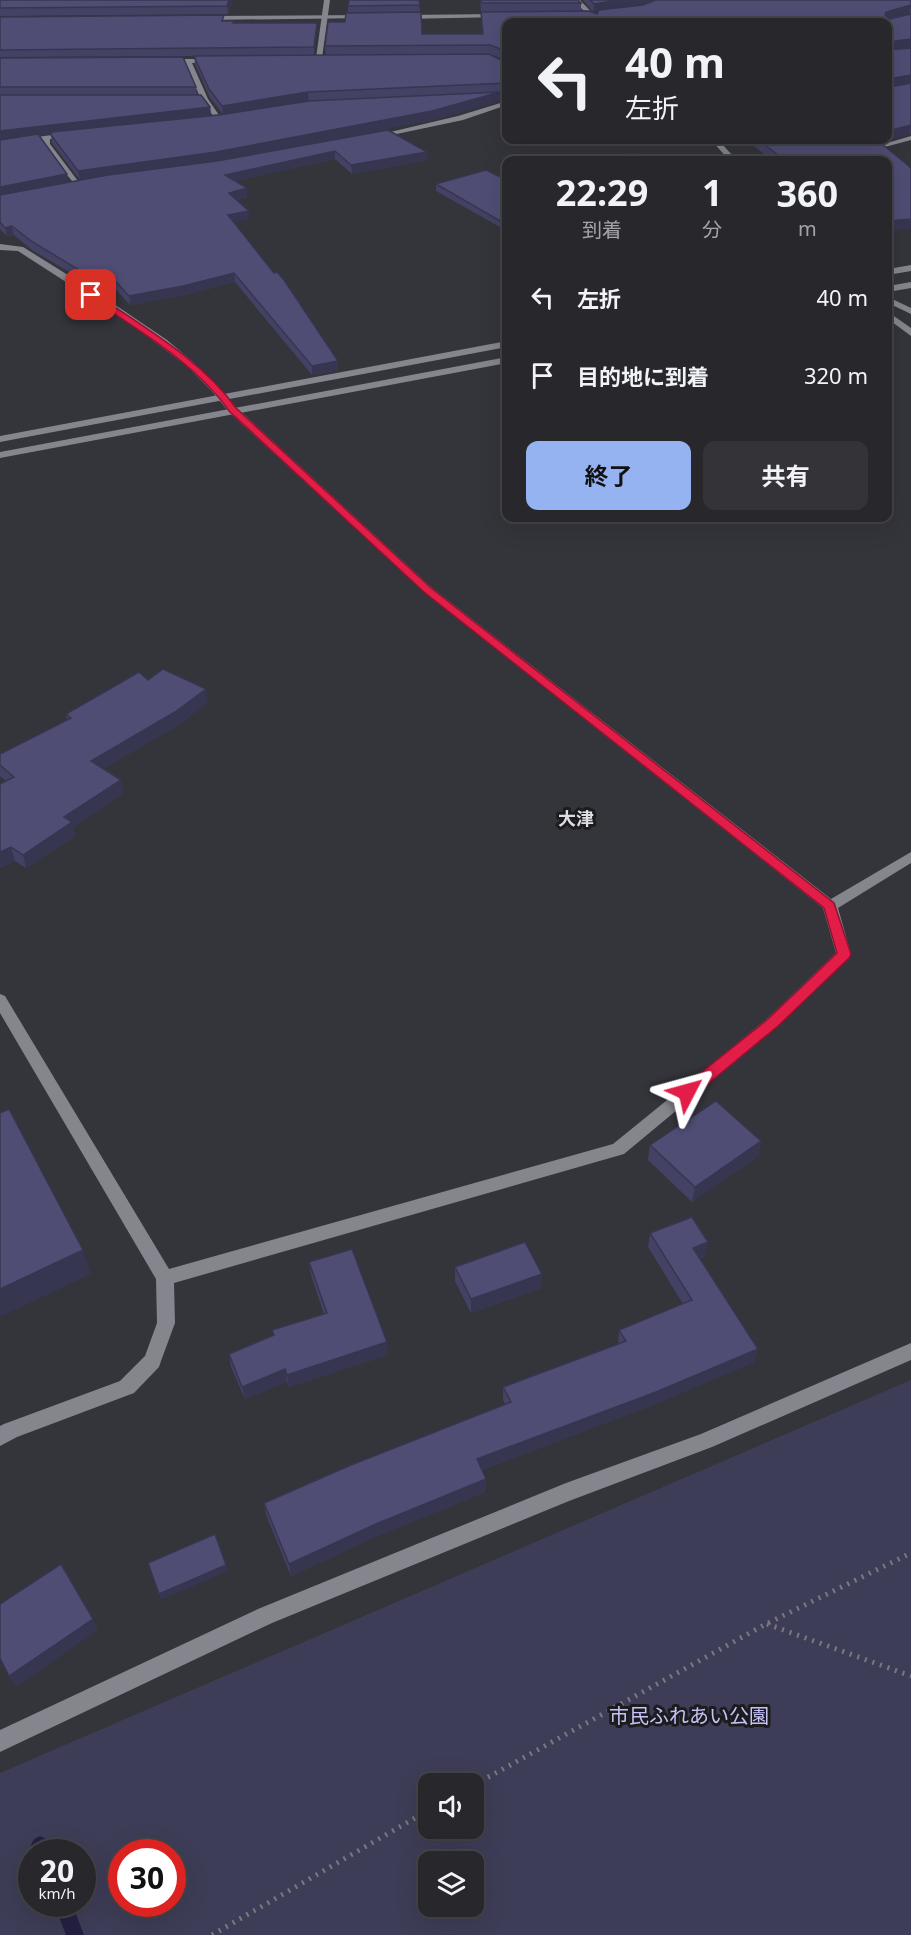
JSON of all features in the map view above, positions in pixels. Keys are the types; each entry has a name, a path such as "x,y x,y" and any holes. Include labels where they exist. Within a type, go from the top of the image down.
{"street":[{"path":"319,58 327,0"},
{"path":"576,0 596,18"},
{"path":"582,15 595,15"},
{"path":"394,17 508,16"},
{"path":"198,18 371,17"},
{"path":"307,58 330,58"},
{"path":"153,61 224,60"},
{"path":"188,61 205,99 220,119"},
{"path":"498,94 502,95"},
{"path":"193,99 205,99"},
{"path":"360,139 450,120 502,104"},
{"path":"208,120 229,118"},
{"path":"0,144 81,133"},
{"path":"46,137 46,144 77,185"},
{"path":"892,143 911,138"},
{"path":"718,144 729,156"},
{"path":"877,144 888,153"},
{"path":"880,146 888,144"},
{"path":"66,188 88,183"},
{"path":"0,247 20,249 127,317 182,358 223,396 233,410 428,590 830,906 844,954 773,1022 618,1149 165,1278"},
{"path":"892,271 911,268"},
{"path":"892,288 911,285"},
{"path":"892,302 911,310"},
{"path":"892,318 911,333"},
{"path":"0,439 502,345"},
{"path":"0,455 502,361"},
{"path":"830,906 911,857"},
{"path":"0,1000 165,1278 166,1323 152,1361 127,1387 11,1430 0,1437"},
{"path":"0,1741 265,1616 566,1492 705,1441 911,1351"}],"path":[{"path":"484,1779 766,1624 911,1552"},
{"path":"766,1624 911,1676"},
{"path":"212,1935 418,1816"}],"green space":[{"name":"市民ふれあい公園","path":"911,1380 911,1935 0,1935 0,1773"}],"building":[{"path":"0,0 229,0 227,6 0,8"},
{"path":"349,0 419,0 420,5 348,6"},
{"path":"481,0 578,0 581,3 481,3"},
{"path":"590,0 619,0 594,4"},
{"path":"656,0 911,0 911,5 886,12 885,15 889,18 502,18 502,50 490,45 325,46 328,22 345,22 346,13 421,12 422,34 483,34 481,12 589,11 597,14 599,10 643,5"},
{"path":"911,14 911,39 892,42 892,19"},
{"path":"224,15 222,21 234,21 233,23 317,23 314,47 0,50 0,17"},
{"path":"911,48 911,75 892,78 892,50"},
{"path":"489,54 502,60 502,83 308,92 222,106 209,89 194,56"},
{"path":"183,57 196,87 0,87 0,58"},
{"path":"911,83 911,125 892,130 892,87"},
{"path":"500,92 432,111 216,152 78,171 51,135 51,132 219,115 309,101"},
{"path":"0,95 201,95 210,107 0,131"},
{"path":"388,130 427,152 351,165 335,151 225,175 247,188 229,193 249,211 228,215 274,273 277,272 284,280 338,361 312,366 234,273 129,296 109,274 94,279 31,241 12,226 5,228 0,222 0,195 108,175 217,161"},
{"path":"38,134 67,174 0,187 0,140"},
{"path":"764,144 882,144 911,168 911,219 892,221 892,156 779,156"},
{"path":"632,153 638,156 621,156"},
{"path":"486,170 502,178 502,222 436,184"},
{"path":"163,669 206,689 175,712 91,761 121,780 64,817 72,822 23,855 11,847 0,852 0,784 14,777 0,765 0,754 71,718 66,714 139,672 148,680"},
{"path":"716,1101 761,1141 695,1187 650,1145"},
{"path":"9,1109 83,1250 0,1289 0,1113"},
{"path":"692,1217 708,1242 693,1248 758,1349 656,1392 477,1459 486,1479 376,1524 289,1564 264,1503 351,1465 511,1402 503,1387 626,1341 619,1330 692,1300 650,1233"},
{"path":"525,1242 542,1274 471,1299 455,1267"},
{"path":"352,1249 387,1342 287,1375 285,1369 242,1387 229,1354 274,1335 272,1330 327,1313 309,1262"},
{"path":"215,1534 226,1565 159,1594 148,1563"},
{"path":"61,1564 93,1619 9,1676 0,1658 0,1604"}],"waterway":[{"path":"68,1917 75,1935"}],"district":[{"name":"大津","path":"576,818"}],"route":[{"path":"91,295 127,317 182,358 223,396 233,410 428,590 830,906 844,954 773,1022 687,1092"}]}
